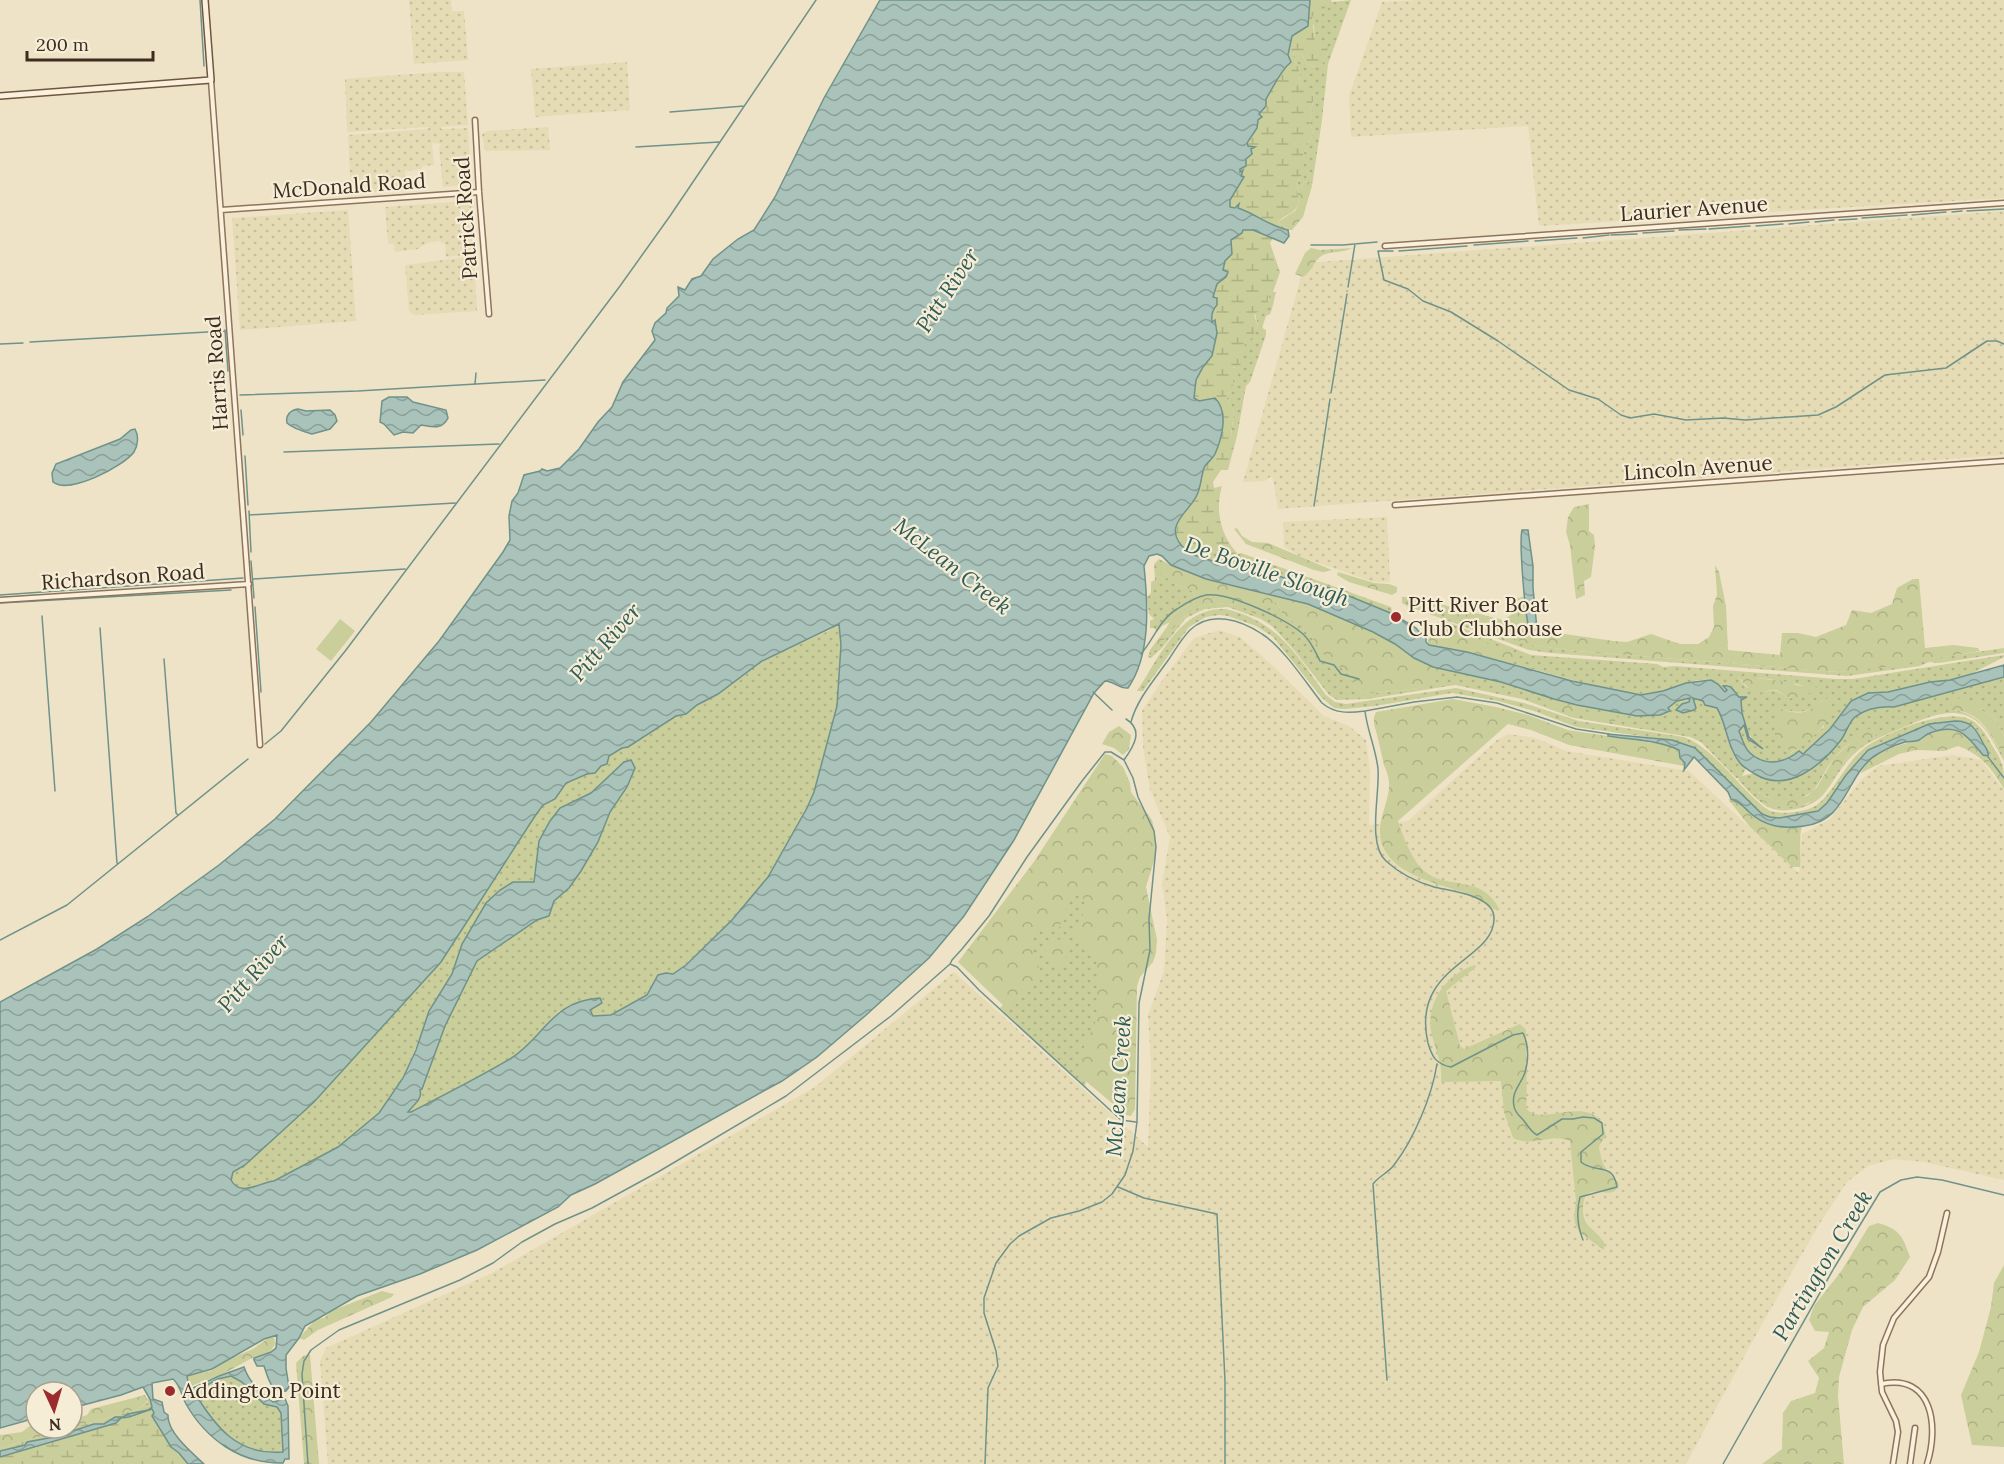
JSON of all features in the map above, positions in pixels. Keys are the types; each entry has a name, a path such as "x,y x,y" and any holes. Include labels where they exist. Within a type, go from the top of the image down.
{"main road":[{"name":"Harris Road","path":"205,0 211,80"},
{"path":"0,96 211,80"}],"street":[{"name":"Harris Road","path":"211,80 260,744"},
{"name":"Patrick Road","path":"476,120 479,192 489,314"},
{"name":"McDonald Road","path":"221,210 479,192"},
{"name":"Laurier Avenue","path":"1385,246 2004,203"},
{"name":"Lincoln Avenue","path":"1395,506 2004,461"},
{"name":"Richardson Road","path":"0,600 249,584"},
{"path":"1893,1464 1898,1432 1896,1421 1884,1398 1881,1384 1881,1360 1887,1334 1902,1307 1929,1277 1938,1252 1947,1213"},
{"path":"1881,1384 1905,1384 1925,1398 1929,1405 1933,1430 1932,1450 1927,1464"},
{"path":"1910,1464 1915,1428"}],"shaded area":[{"path":"409,0 451,0 452,11 464,11 468,60 414,64"},
{"path":"1417,0 2004,0 2004,198 1539,226 1528,126 1351,137 1349,96 1382,2"},
{"path":"627,62 630,110 535,117 531,69"},
{"path":"464,72 468,125 441,127 441,129 468,128 472,185 443,187 439,147 441,144 432,143 434,165 405,171 406,190 351,194 348,135 428,129 429,127 347,132 345,79"},
{"path":"548,127 550,150 485,151 482,134 488,131"},
{"path":"466,201 471,203 474,254 446,257 445,244 439,241 427,243 418,249 395,252 394,245 388,243 385,207"},
{"path":"348,210 356,321 240,330 232,218"},
{"path":"2004,211 2004,455 1278,509 1273,478 1270,477 1265,481 1243,482 1305,263"},
{"path":"474,256 477,311 415,315 411,313 405,265"},
{"path":"1387,517 1390,582 1373,582 1301,557 1284,547 1283,522"},
{"path":"1219,630 1240,637 1324,716 1349,726 1366,740 1370,771 1369,825 1408,821 1497,740 1508,734 1536,738 1566,751 1689,771 1799,873 1802,834 1830,819 1860,781 1878,766 1953,755 1981,760 2004,790 2004,1180 1924,1162 1894,1159 1868,1166 1847,1182 1820,1223 1752,1342 1686,1464 328,1464 320,1361 326,1348 494,1272 815,1087 954,972 1148,1147 1151,1066 1148,1015 1164,971 1167,920 1162,883 1170,837 1150,790 1143,747 1142,711 1194,638"}],"green space":[{"path":"1239,0 1322,0 1325,3 1325,9 1319,15 1313,15 1315,41 1327,47 1328,52 1322,64 1315,67 1307,64 1302,55 1294,52 1293,56 1299,70 1300,82 1314,93 1310,121 1313,133 1303,155 1303,173 1298,181 1297,190 1299,204 1294,211 1278,222 1287,230 1218,205"},
{"path":"1322,0 1332,2 1351,0 1328,64 1312,186 1311,182 1306,181 1297,190 1298,181 1303,173 1303,155 1313,133 1310,121 1314,94 1300,82 1299,70 1293,56 1294,52 1302,55 1307,64 1314,67 1322,64 1328,52 1315,41 1312,23 1313,15 1325,3"},
{"path":"1306,181 1311,182 1312,186 1303,217 1292,230 1288,230 1278,222 1295,211 1299,204 1297,190"},
{"path":"1205,194 1273,238 1270,243 1280,272 1273,292 1269,294 1268,305 1254,315 1258,326 1249,342 1245,343 1244,350 1236,356 1241,363 1233,367 1238,370 1238,377 1233,378 1233,385 1226,397 1234,412 1231,436 1237,436 1228,470 1221,470 1213,482 1214,488 1222,486 1219,504 1220,521 1226,538 1237,553 1228,557 1215,551 1210,553 1192,545 1183,547 1175,532"},
{"path":"1311,248 1320,250 1352,248 1323,255 1303,277 1295,274 1305,253"},
{"path":"1276,292 1272,309 1266,316 1262,328 1266,330 1266,335 1250,382 1246,386 1237,436 1231,437 1234,412 1226,397 1232,382 1236,357 1258,326 1255,314 1269,301 1269,294"},
{"path":"1589,504 1589,531 1594,535 1595,546 1591,577 1584,581 1585,595 1576,599 1570,545 1566,532 1568,517 1574,507"},
{"path":"1237,528 1242,536 1252,542 1268,543 1332,570 1323,572 1314,570 1246,544 1234,529"},
{"path":"1192,545 1209,553 1215,551 1228,557 1241,553 1391,607 1393,614 1327,587 1298,582 1263,571 1262,565 1238,568 1189,553 1183,547"},
{"path":"1159,559 1171,565 1163,565 1175,584 1191,590 1197,599 1173,615 1170,622 1157,632 1154,628 1150,628 1150,621 1154,619 1149,614 1147,597 1151,593 1151,582 1155,580 1154,564"},
{"path":"1171,565 1206,579 1308,604 1373,632 1441,673 1420,688 1365,694 1356,688 1349,673 1327,659 1310,634 1282,613 1277,602 1271,607 1261,606 1259,612 1255,614 1236,603 1234,605 1203,606 1183,618 1148,657 1150,650 1173,615 1197,599 1191,590 1175,584 1158,572 1158,567"},
{"path":"1715,565 1719,572 1726,606 1728,650 1780,655 1782,633 1798,633 1816,637 1846,625 1852,610 1871,613 1892,604 1897,588 1913,579 1919,579 1925,648 1953,645 1978,648 1980,651 1839,672 1576,651 1531,645 1433,610 1431,606 1436,603 1503,620 1512,614 1515,599 1525,596 1528,625 1533,631 1627,642 1651,634 1680,644 1698,644 1709,637 1714,627 1713,606 1717,595"},
{"path":"1338,572 1374,583 1389,584 1397,587 1397,592 1392,595 1349,582 1337,575"},
{"path":"1402,597 1436,603 1431,606 1531,645 1576,651 1839,672 2004,648 2004,653 1939,663 1929,662 1920,666 1847,676 1550,653 1529,650 1407,606 1402,603"},
{"path":"1277,602 1282,613 1310,634 1327,658 1349,673 1356,688 1365,694 1420,688 1440,673 1433,667 1501,682 1577,705 1637,716 1667,713 1668,708 1677,701 1690,698 1689,702 1677,708 1683,713 1688,711 1693,698 1703,701 1705,705 1717,708 1731,748 1746,768 1742,776 1754,773 1770,781 1804,774 1829,754 1852,718 1867,709 1894,707 2004,677 2004,736 1994,716 1980,709 1981,706 1950,710 1969,715 1983,725 2004,756 2004,761 1988,733 1975,720 1956,713 1935,715 1868,743 1849,759 1818,800 1805,807 1781,810 1768,807 1760,802 1738,780 1739,778 1736,778 1701,742 1690,737 1574,718 1522,699 1455,685 1368,699 1337,700 1329,695 1273,627 1261,619 1228,607 1205,609 1186,618 1162,648 1151,658 1148,657 1183,618 1203,606 1234,605 1236,603 1261,606","holes":["1878,727 1875,736 1856,747 1808,804 1784,807 1758,793 1779,800 1806,796 1817,786 1830,764 1845,747"]},
{"path":"1226,609 1260,622 1273,631 1295,653 1326,695 1335,702 1346,704 1456,688 1524,703 1579,721 1684,737 1713,756 1756,800 1772,811 1795,812 1815,806 1821,802 1862,750 1898,730 1945,717 1969,719 1979,726 2000,760 2004,780 1989,758 1985,757 1988,756 1988,751 1975,727 1964,721 1929,724 1868,750 1846,775 1827,803 1818,811 1774,818 1762,814 1697,750 1676,741 1576,727 1534,711 1498,701 1452,693 1375,706 1334,708 1322,698 1273,637 1256,626 1219,615 1206,617 1189,627 1143,691 1137,691 1172,636 1183,625 1210,610"},
{"path":"340,619 355,631 331,661 316,649"},
{"path":"1443,620 1531,655 1836,679 1853,679 2004,655 2004,657 1967,676 1888,692 1868,693 1851,701 1830,729 1803,754 1799,751 1781,761 1768,762 1756,757 1745,746 1739,731 1743,725 1748,739 1756,746 1760,745 1751,737 1744,719 1741,700 1747,698 1739,697 1727,685 1725,692 1717,683 1703,680 1651,693 1624,692 1507,663 1513,657 1451,629","holes":["1738,677 1769,679 1806,686 1810,684 1791,698 1775,690 1763,693 1746,687","1822,701 1824,727 1791,753 1781,742 1778,708 1801,712 1807,711"]},
{"path":"1438,622 1443,622 1451,629 1511,651 1513,658 1507,663 1429,645 1429,635"},
{"path":"839,624 841,645 837,706 814,792 807,808 768,877 732,920 685,965 647,995 611,1015 593,1017 590,1010 559,1011 530,1042 508,1060 467,1084 408,1112 416,1104 445,1026 477,961 537,920 549,916 554,901 569,888 598,842 610,812 627,787 631,760 624,762 591,793 561,808 550,821 539,841 534,882 486,904 462,944 452,974 437,997 403,1078 379,1113 338,1147 274,1181 245,1189 238,1188 231,1180 233,1172 245,1165 314,1102 441,962 535,816 543,805 555,799 566,782 595,773 613,753 645,737 676,716 686,714 697,705 718,694 762,661"},
{"path":"1737,676 1791,682 1800,686 1815,683 1816,688 1807,695 1793,698 1775,690 1757,693"},
{"path":"1832,696 1829,715 1814,736 1790,753 1787,746 1775,740 1775,712 1778,708 1796,712 1807,711"},
{"path":"1541,698 1553,704 1566,704 1588,712 1610,713 1618,717 1614,722 1589,718 1582,714 1576,716 1543,704"},
{"path":"1961,698 1984,705 1980,709 1994,716 2004,736 2004,756 1983,724 1970,714 1950,710 1953,700"},
{"path":"1453,699 1528,715 1568,730 1666,745 1679,750 1680,758 1685,763 1684,766 1569,745 1531,730 1508,724 1398,821 1412,855 1424,871 1434,877 1484,891 1500,910 1496,910 1465,893 1408,872 1387,854 1382,842 1380,828 1389,783 1374,724 1376,712"},
{"path":"1119,726 1131,735 1129,749 1123,755 1114,748 1102,744 1109,732"},
{"path":"1878,726 1879,731 1853,751 1824,790 1809,802 1799,806 1777,807 1763,801 1757,795 1760,792 1767,797 1783,800 1807,796 1817,787 1834,758 1863,731"},
{"path":"1954,730 1966,735 2002,776 2004,789 1985,763 1973,753 1958,746 1944,751 1917,750 1899,754 1861,773 1877,755 1932,732"},
{"path":"1105,754 1112,756 1123,767 1131,792 1152,820 1155,832 1156,854 1146,887 1157,940 1156,953 1153,962 1140,977 1137,986 1135,1109 1131,1116 1126,1115 1081,1077 1083,1050 1097,1018 1097,957 1075,935 1084,909 1081,894 1072,894 1059,928 1039,931 1032,935 1031,946 1041,973 1006,1008 958,962 1033,863"},
{"path":"1728,799 1738,801 1784,827 1802,827 1800,867 1792,867 1750,827"},
{"path":"1078,888 1087,899 1101,952 1099,1034 1085,1086 1000,1008 1030,979 1026,938 1069,894"},
{"path":"1065,938 1068,943 1066,958 1061,965 1054,963 1045,955 1047,947 1054,941"},
{"path":"1475,965 1476,967 1446,991 1460,1046 1464,1049 1520,1024 1526,1030 1526,1108 1540,1115 1580,1111 1590,1113 1602,1124 1606,1135 1599,1146 1601,1158 1605,1167 1619,1184 1613,1192 1594,1191 1587,1194 1584,1198 1583,1213 1586,1223 1604,1242 1604,1250 1579,1232 1575,1223 1576,1201 1570,1141 1556,1138 1520,1141 1513,1138 1504,1112 1501,1081 1441,1082 1440,1062 1431,1031 1432,1009 1448,981 1456,974"},
{"path":"1878,1223 1891,1228 1900,1235 1910,1257 1895,1280 1863,1307 1852,1330 1839,1377 1838,1396 1844,1464 1762,1464 1782,1449 1783,1413 1791,1401 1815,1393 1819,1378 1808,1361 1824,1348 1829,1332 1815,1331 1809,1320 1814,1306 1842,1270 1869,1226"},
{"path":"2004,1265 2004,1447 1972,1445 1961,1395 1979,1352 1991,1307 1994,1283"},
{"path":"382,1291 394,1294 392,1297 318,1330 304,1340 299,1338 316,1319 324,1318 331,1311"},
{"path":"274,1336 275,1344 271,1351 250,1359 225,1373 191,1386 188,1384 188,1376 211,1371 229,1359 253,1349"},
{"path":"310,1355 319,1464 304,1464 296,1363 303,1356"},
{"path":"232,1376 242,1382 264,1404 277,1407 281,1413 283,1452 261,1451 241,1444 216,1425 205,1410 194,1392 222,1378"},
{"path":"145,1395 148,1401 139,1409 84,1425 84,1416 91,1409"},
{"path":"149,1397 154,1413 152,1416 171,1447 188,1464 0,1464 0,1457 58,1440 84,1440 84,1432 112,1424 123,1417 115,1417 104,1424 84,1427 84,1424 139,1409 148,1402"},
{"path":"24,1430 24,1440 28,1440 0,1448 0,1435"},
{"path":"29,1440 42,1440 0,1451 0,1448"}],"water":[{"name":"Pitt River","path":"880,0 1310,0 1308,26 1292,36 1288,55 1291,62 1277,79 1266,99 1266,106 1259,114 1262,117 1258,120 1257,128 1247,143 1248,146 1255,147 1251,149 1252,154 1246,159 1246,166 1240,169 1240,172 1243,170 1241,176 1244,177 1230,200 1230,207 1235,208 1239,204 1238,208 1274,226 1288,230 1289,236 1284,243 1253,230 1243,230 1231,240 1232,254 1225,261 1223,270 1228,272 1226,277 1217,284 1213,297 1217,298 1212,322 1215,320 1217,333 1212,356 1196,380 1194,398 1199,401 1215,398 1222,410 1222,433 1215,454 1204,468 1197,495 1176,527 1179,541 1186,550 1196,556 1238,568 1245,566 1298,582 1327,587 1393,614 1420,633 1426,634 1426,642 1429,645 1467,652 1572,681 1641,695 1663,691 1686,683 1711,680 1725,692 1727,690 1723,686 1729,686 1739,697 1747,697 1741,700 1749,737 1763,749 1748,739 1744,725 1739,731 1745,746 1756,757 1768,762 1781,761 1799,751 1803,754 1830,729 1851,701 1868,693 1888,692 1930,682 1950,680 2004,665 2004,677 1894,707 1879,707 1864,712 1853,719 1841,740 1824,759 1802,774 1779,781 1751,772 1740,763 1732,750 1717,708 1705,705 1703,701 1693,698 1696,708 1683,713 1676,710 1682,704 1689,702 1690,698 1677,701 1668,708 1670,711 1660,715 1637,716 1554,699 1501,682 1433,667 1373,632 1308,604 1206,579 1171,565 1162,556 1157,554 1149,556 1144,566 1147,613 1144,645 1141,660 1128,688 1105,681 1094,693 1014,840 964,916 929,958 817,1057 782,1081 571,1195 558,1207 477,1250 420,1274 357,1296 305,1326 286,1355 289,1387 286,1391 273,1387 264,1366 257,1366 254,1360 276,1348 277,1335 264,1339 212,1369 187,1376 191,1389 244,1367 255,1386 273,1402 285,1399 288,1406 289,1459 285,1459 283,1463 267,1462 239,1454 226,1447 194,1417 173,1379 152,1383 153,1399 162,1402 164,1412 168,1415 176,1435 204,1464 188,1464 171,1447 152,1416 154,1413 152,1409 84,1432 84,1427 104,1424 115,1417 123,1417 152,1407 143,1387 84,1405 84,1380 24,1380 24,1421 0,1428 0,1002 97,949 147,917 219,865 275,819 371,722 439,641 503,552 510,540 509,516 512,501 518,493 524,475 542,469 547,471 560,468 579,449 612,407 623,382 655,340 652,331 655,323 679,296 678,287 685,290 692,279 701,276 713,259 738,239 754,230 775,197 824,98","holes":["839,624 841,645 837,706 814,792 807,808 768,877 732,920 686,965 673,974 658,975 647,995 611,1015 593,1016 590,1010 602,1003 600,998 570,1006 559,1013 532,1041 510,1059 408,1112 419,1099 420,1090 445,1026 477,961 537,920 549,916 554,901 569,888 581,871 635,768 631,760 624,762 591,793 560,808 550,821 539,841 534,882 513,882 486,903 462,944 452,974 429,1011 416,1050 403,1078 379,1113 338,1147 274,1181 251,1188 240,1188 235,1185 231,1180 233,1172 245,1165 314,1102 441,962 535,816 543,805 555,799 566,783 595,773 601,766 607,764 609,756 628,747 676,716 686,714 697,705 718,694 762,661","231,1376 242,1382 264,1404 277,1407 281,1413 283,1452 267,1452 240,1444 219,1427 194,1392 218,1379"]},
{"path":"389,397 407,397 413,402 446,410 448,418 440,426 421,425 413,433 403,432 394,435 380,422 382,401"},
{"path":"298,409 330,410 337,421 330,429 312,434 287,423 289,413"},
{"path":"135,429 137,443 134,452 119,464 83,482 61,485 53,482 52,473 56,464 120,439"},
{"path":"1522,530 1528,530 1533,566 1537,629 1533,631 1530,631 1528,624 1524,598"},
{"path":"1966,722 1973,727 1987,750 1988,756 1983,755 1967,737 1955,730 1940,730 1917,741 1905,742 1872,758 1863,767 1844,798 1829,816 1818,823 1796,827 1775,826 1755,817 1731,799 1728,792 1694,757 1684,770 1685,763 1680,758 1679,750 1653,742 1608,736 1608,734 1672,740 1695,748 1762,814 1779,818 1818,811 1827,803 1846,775 1868,750 1929,724"},
{"path":"58,1440 0,1457 0,1451 25,1445 27,1442"}],"waterway":[{"path":"200,0 204,66"},
{"path":"265,744 281,731 346,650 620,286 816,0"},
{"path":"670,112 744,106"},
{"path":"636,147 719,142"},
{"path":"1967,211 2004,209"},
{"path":"1952,212 1962,211"},
{"path":"1912,215 1946,212"},
{"path":"1862,218 1907,215"},
{"path":"1839,220 1857,219"},
{"path":"1815,222 1834,220"},
{"path":"1789,224 1809,222"},
{"path":"1756,226 1783,224"},
{"path":"1709,229 1750,226"},
{"path":"1679,230 1706,229"},
{"path":"1643,233 1674,231"},
{"path":"1611,235 1637,234"},
{"path":"1583,238 1609,235"},
{"path":"1535,241 1577,238"},
{"path":"1474,245 1528,241"},
{"path":"1311,245 1377,242"},
{"path":"1348,287 1355,244"},
{"path":"1399,251 1467,246"},
{"path":"1393,251 1378,251 1384,280 1408,289 1423,301 1451,312 1569,390 1598,399 1621,415 1630,418 1654,414 1686,420 1723,418 1745,420 1818,415 1836,407 1885,375 1946,368 1987,341 2004,344"},
{"path":"1331,393 1347,294"},
{"path":"225,330 228,371"},
{"path":"30,342 225,331"},
{"path":"0,344 23,343"},
{"path":"475,384 476,373"},
{"path":"240,395 358,391 545,380"},
{"path":"1314,506 1330,399"},
{"path":"241,410 243,435"},
{"path":"284,452 499,444"},
{"path":"245,456 248,505"},
{"path":"249,515 455,503"},
{"path":"249,511 251,552"},
{"path":"251,561 254,598"},
{"path":"253,579 405,569"},
{"path":"0,595 243,578"},
{"path":"0,603 231,590"},
{"path":"1141,654 1171,613 1199,597 1216,595 1242,602 1284,621 1306,637 1320,661 1334,665 1341,674 1359,679"},
{"path":"255,607 261,692"},
{"path":"42,616 55,791"},
{"path":"1131,722 1142,697 1181,640 1198,624 1216,619 1236,621 1270,640 1286,656 1327,707 1342,712 1365,711 1378,769 1376,831 1380,853 1391,865 1415,880 1479,899 1492,910 1494,918 1491,933 1482,945 1441,981 1431,997 1426,1017 1431,1052 1438,1062 1451,1067 1513,1035 1523,1033 1528,1054 1527,1065 1513,1101 1517,1113 1532,1131 1537,1135 1562,1119 1594,1118 1602,1123 1603,1134 1581,1152 1581,1162 1608,1171 1615,1179 1617,1187 1580,1197 1578,1218 1583,1240"},
{"path":"100,628 117,863"},
{"path":"164,659 176,813 178,815"},
{"name":"McLean Creek","path":"1093,692 1112,710"},
{"path":"1365,711 1457,697 1497,703 1576,729 1609,734"},
{"name":"McLean Creek","path":"1124,760 1136,738 1135,728 1126,719"},
{"path":"308,1464 302,1374 304,1361 311,1350 339,1330 460,1280 493,1263 522,1242 592,1208 658,1172 786,1096 891,1016 950,964 989,916 1027,857 1082,781 1105,752 1111,752 1124,760 1133,778 1138,797 1154,831 1156,847 1149,919 1150,950 1139,1003 1137,1122 1133,1151 1125,1175 1112,1194 1102,1202 1051,1218 1019,1236 996,1263 984,1298 984,1313 996,1351 998,1366 988,1388 985,1464"},
{"path":"1988,757 2004,778"},
{"path":"0,940 67,905 248,759"},
{"path":"950,964 957,967 979,990 1121,1120 1136,1122"},
{"path":"1387,1380 1373,1184 1392,1168 1415,1130 1426,1103 1437,1064"},
{"name":"Partington Creek","path":"1723,1464 1834,1268 1880,1192 1901,1180 1917,1177 1942,1180 2004,1195"},
{"path":"1118,1187 1144,1198 1217,1214 1225,1381 1225,1464"}],"place":[{"name":"Pitt River Boat Club Clubhouse","path":"1396,617"},
{"name":"Addington Point","path":"170,1391"}],"water label":[{"name":"De Boville Slough","path":"1267,571"}]}
